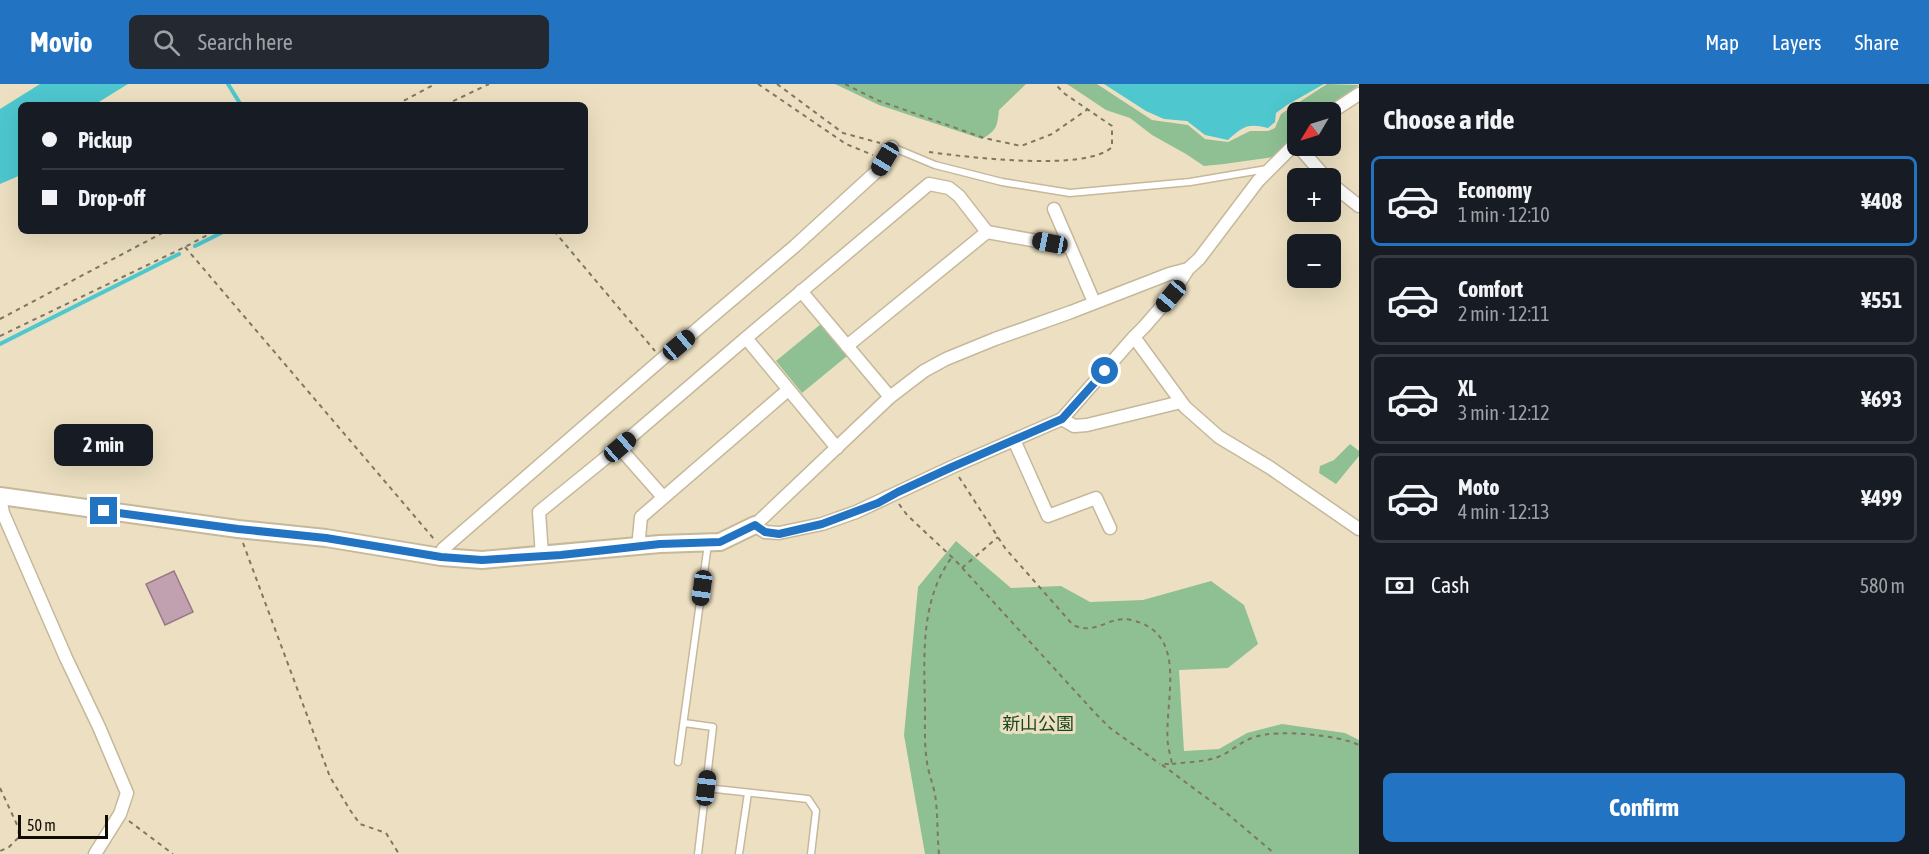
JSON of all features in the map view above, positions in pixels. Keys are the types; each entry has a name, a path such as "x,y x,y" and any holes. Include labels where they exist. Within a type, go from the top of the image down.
{"street":[{"path":"1341,106 1359,94"},
{"path":"442,553 662,359 795,246 877,171 892,147"},
{"path":"755,525 765,532 779,534 822,524 856,512 1062,419 1171,296 1188,269 1200,259 1258,181 1287,153"},
{"path":"1307,156 1317,168"},
{"path":"542,556 539,512 620,447 929,184 949,188 959,196 987,232 1070,247"},
{"path":"1341,192 1359,206"},
{"path":"1054,209 1094,302"},
{"path":"847,346 987,232"},
{"path":"95,854 120,814 127,793 25,565 3,513 0,496 482,560 638,548 660,544 720,542 755,525 890,397 924,371 946,359 995,339 1188,269"},
{"path":"801,291 890,397"},
{"path":"1134,337 1181,402 1219,437 1269,467 1359,529"},
{"path":"746,338 837,448"},
{"path":"638,548 640,517 788,390"},
{"path":"1062,419 1074,426 1087,425 1181,402"},
{"path":"1014,440 1048,516 1096,498 1110,528"},
{"path":"620,447 663,497"}],"lane":[{"path":"892,147 934,165 1002,182 1070,194 1190,182 1270,169"},
{"path":"678,762 708,544"},
{"path":"684,723 713,727 698,854"},
{"path":"706,788 808,799 816,811 811,854"},
{"path":"739,854 748,792"}],"path":[{"path":"402,102 435,84"},
{"path":"452,102 489,84"},
{"path":"758,84 846,144 874,156 892,147"},
{"path":"777,84 843,133 892,147"},
{"path":"845,84 877,100 984,138 1021,146 1052,134 1088,109"},
{"path":"924,151 1006,161 1059,160 1106,153 1112,147 1112,126 1065,94 1055,84"},
{"path":"0,319 160,234"},
{"path":"0,336 209,234"},
{"path":"557,234 662,359"},
{"path":"185,247 442,553"},
{"path":"952,467 1005,548 1072,625 1083,630 1115,621 1129,620 1142,624 1161,636 1170,660 1168,745 1172,764"},
{"path":"893,494 908,515 952,557 1110,728 1223,810 1275,854"},
{"path":"238,529 330,777 360,824 386,833 399,854"},
{"path":"962,568 998,537"},
{"path":"939,854 935,794 926,750 924,668 927,621 933,594 942,571 952,557"},
{"path":"1161,764 1215,758 1242,742 1269,734 1295,734 1348,740 1359,745"},
{"path":"0,788 19,829 18,838 0,851"},
{"path":"120,814 173,854"}],"green space":[{"path":"835,84 1026,84 999,110 995,127 982,139 879,105"},
{"path":"1067,84 1097,84 1152,120 1188,125 1205,139 1228,142 1250,131 1268,131 1275,128 1281,114 1287,110 1287,145 1273,157 1204,166 1152,135 1130,118 1106,110"},
{"path":"1327,84 1359,85 1335,102 1299,102"},
{"path":"821,324 847,356 802,393 776,361"},
{"path":"1350,444 1359,451 1359,456 1336,484 1319,473 1320,466 1334,460"},
{"name":"新山公園","path":"956,541 1011,588 1061,586 1090,602 1143,600 1211,581 1244,605 1258,644 1228,668 1179,670 1184,751 1219,749 1247,733 1282,724 1345,733 1359,740 1359,854 925,854 904,735 918,587"}],"water":[{"path":"40,84 128,84 99,102 18,102 18,176 0,184 0,109"},
{"path":"1104,84 1324,84 1292,102 1287,102 1287,105 1276,113 1275,122 1268,128 1246,127 1228,140 1205,135 1187,121 1164,119 1146,111"}],"building":[{"path":"174,571 193,612 165,625 146,584"}],"waterway":[{"path":"228,84 239,102"},
{"path":"195,246 219,234"},
{"path":"0,344 179,254"}],"route":[{"path":"104,511 326,538 441,557 482,560 561,555 660,544 708,544 720,542 755,525 765,532 779,534 822,524 878,503 952,467 1062,419 1105,371"}]}
